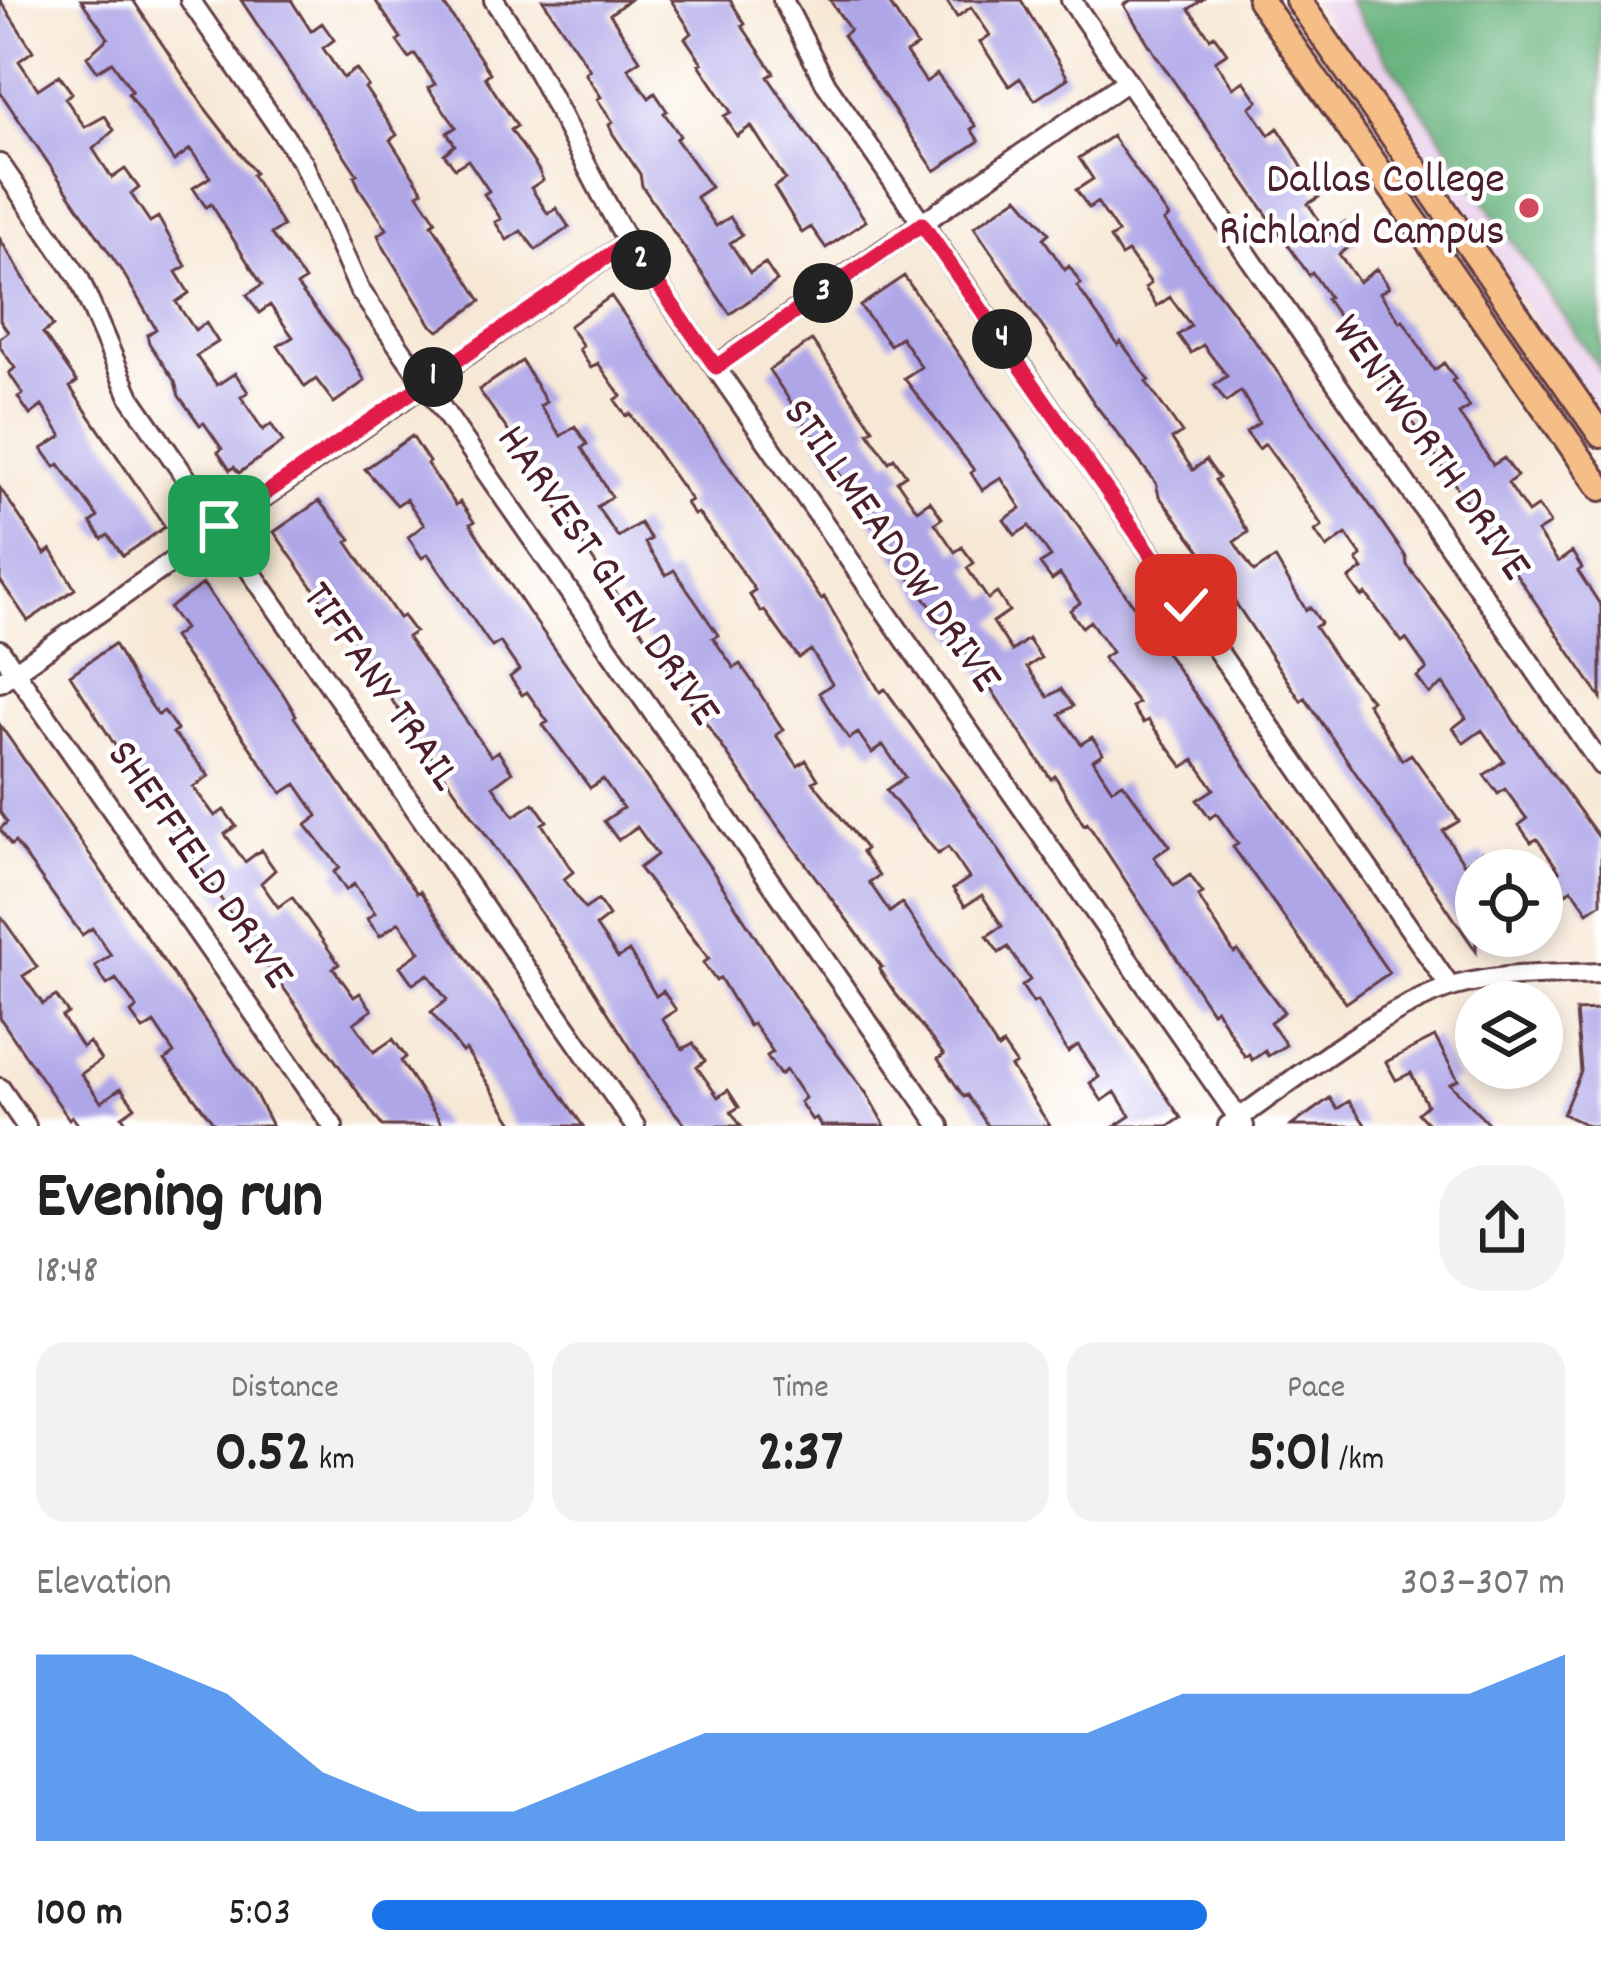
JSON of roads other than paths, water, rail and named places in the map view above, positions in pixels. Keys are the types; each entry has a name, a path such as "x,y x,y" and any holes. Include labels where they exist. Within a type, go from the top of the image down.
{"main road":[{"path":"1260,0 1601,488"},
{"path":"1298,0 1601,435"}],"street":[{"name":"HARVEST GLEN DRIVE","path":"190,0 303,163 319,192 344,262 424,383 940,1126"},
{"name":"STILLMEADOW DRIVE","path":"494,0 538,67 581,162 628,242 1237,1124"},
{"path":"783,0 826,84 1450,987"},
{"name":"WENTWORTH DRIVE","path":"1071,0 1601,766"},
{"path":"716,367 1127,81"},
{"name":"TIFFANY TRAIL","path":"0,164 79,278 130,397 634,1126"},
{"path":"8,677 628,242"},
{"name":"SHEFFIELD DRIVE","path":"0,650 8,677 333,1126"},
{"path":"1475,981 1601,973"},
{"path":"1237,1124 1392,1014 1455,986"},
{"path":"0,1088 26,1126"}],"place":[{"name":"Dallas College Richland Campus","path":"1529,208"}]}
